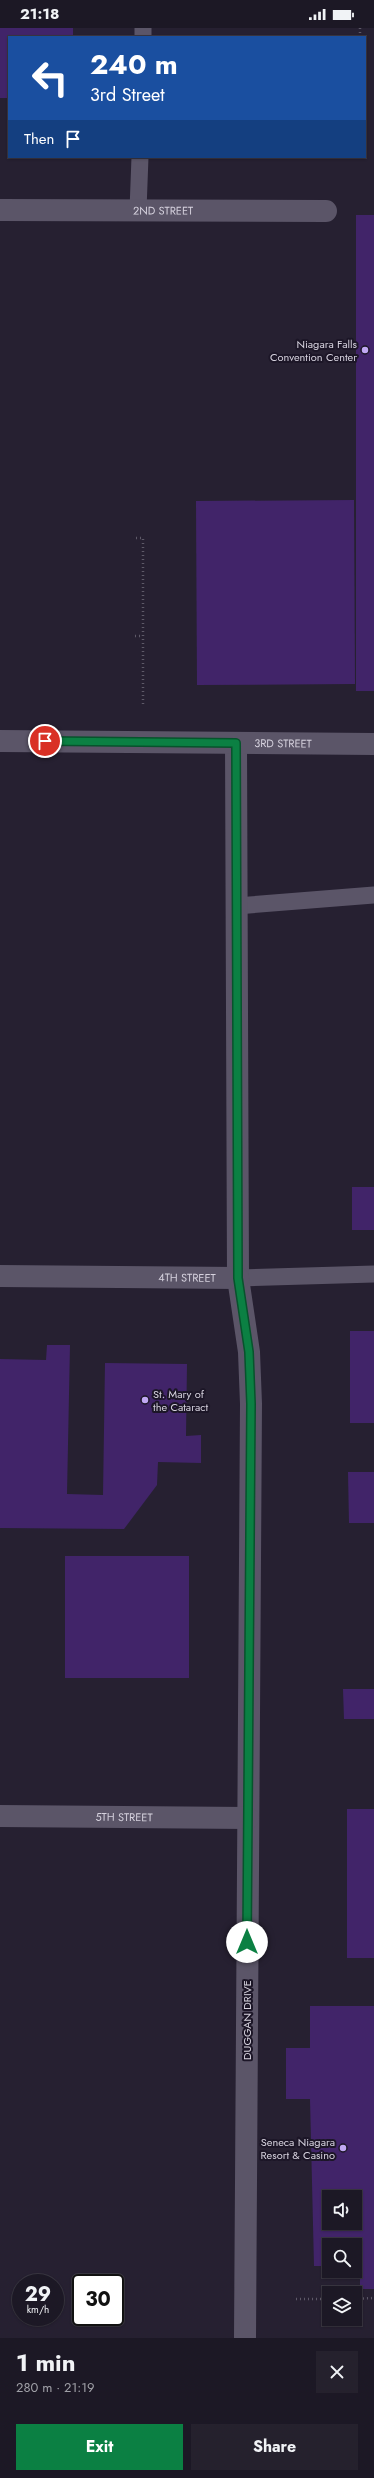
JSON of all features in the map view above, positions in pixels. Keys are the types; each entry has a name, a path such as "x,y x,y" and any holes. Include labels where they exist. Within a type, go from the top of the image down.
{"street":[{"name":"2ND STREET","path":"0,210 326,211"},
{"name":"3RD STREET","path":"0,741 374,744"},
{"name":"DUGGAN DRIVE","path":"236,743 238,1278 249,1352 251,1404 245,2338"},
{"name":"4TH STREET","path":"0,1276 238,1278"},
{"name":"5TH STREET","path":"0,1816 248,1818"}],"lane":[{"path":"138,210 140,158"},
{"path":"236,906 374,895"},
{"name":"4TH STREET","path":"238,1278 374,1274"}],"path":[{"path":"136,538 143,538 143,706"},
{"path":"135,636 142,636"},
{"path":"362,2298 374,2298"},
{"path":"296,2299 322,2299"}],"building":[{"path":"0,28 73,28 73,36 8,36 8,98 0,98"},
{"name":"Niagara Falls Convention Center","path":"356,215 374,215 374,691 356,691"},
{"path":"354,500 355,684 197,685 196,501"},
{"path":"352,1187 374,1187 374,1230 352,1230"},
{"path":"350,1331 374,1331 374,1423 350,1423"},
{"name":"St. Mary of the Cataract","path":"47,1345 70,1345 67,1494 103,1495 105,1363 187,1364 186,1436 201,1435 201,1463 158,1462 157,1485 124,1529 0,1528 0,1359 46,1360"},
{"path":"348,1472 374,1472 374,1523 349,1523"},
{"path":"65,1556 189,1556 189,1678 65,1678"},
{"path":"343,1689 374,1689 374,1719 344,1719"},
{"path":"347,1809 374,1809 374,1958 347,1958"},
{"name":"Seneca Niagara Resort & Casino","path":"310,2006 374,2006 374,2289 362,2289 362,2286 360,2286 360,2278 362,2278 362,2238 322,2238 322,2266 314,2266 310,2099 286,2099 286,2048 310,2048"}],"place":[{"name":"Niagara Falls Convention Center","path":"365,350"},
{"name":"St. Mary of the Cataract","path":"145,1400"},
{"name":"Seneca Niagara Resort & Casino","path":"343,2148"}],"route":[{"path":"45,741 236,743 238,1278 249,1352 251,1404 250,1725 247,1942"}]}
